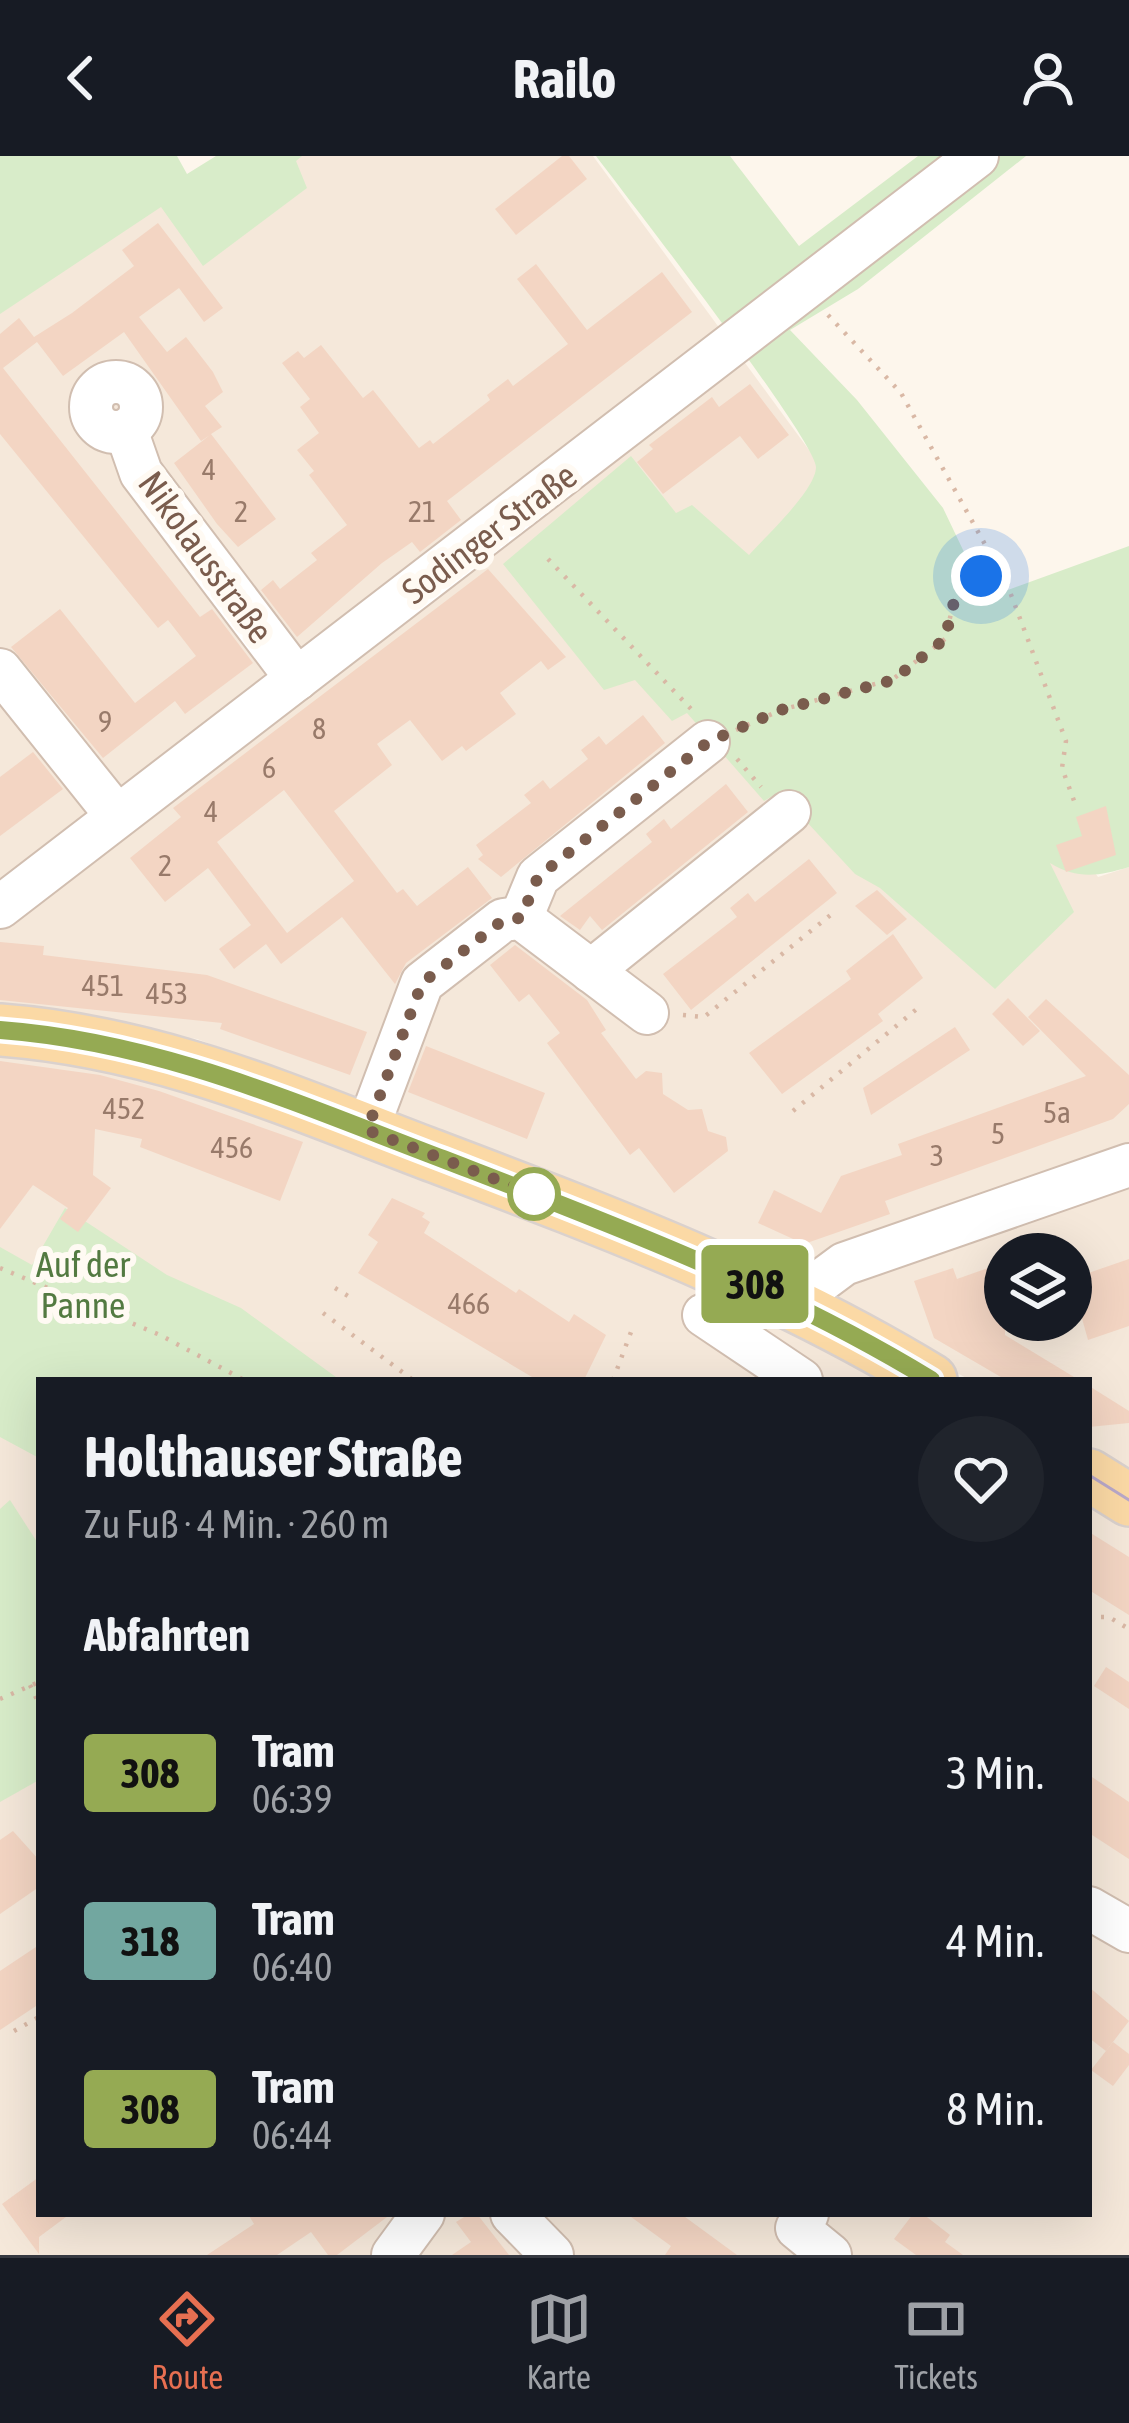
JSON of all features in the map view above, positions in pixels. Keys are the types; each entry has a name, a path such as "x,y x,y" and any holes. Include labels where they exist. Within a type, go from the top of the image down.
{"main road":[{"path":"0,1030 150,1051 367,1130 646,1238 802,1306 926,1377"},
{"path":"1092,1477 1129,1500"}],"street":[{"name":"Sodinger Straße","path":"0,907 297,679 721,337 807,289 977,156"},
{"name":"Nikolausstraße","path":"127,430 141,473 297,679"},
{"path":"0,670 117,816"},
{"path":"521,918 538,877 714,740"},
{"path":"591,971 789,812"},
{"path":"367,1130 422,983 503,920 521,918 647,1013"},
{"path":"802,1306 813,1287 844,1264 1129,1166"},
{"path":"704,1315 797,1377"},
{"path":"1092,1910 1129,1931"},
{"path":"393,2255 421,2217"},
{"path":"515,2217 552,2255"},
{"path":"806,2217 797,2228 830,2255"}],"path":[{"path":"807,289 901,393 996,565 1066,741 1062,768 1077,809"},
{"path":"548,559 714,740 789,812"},
{"path":"714,740 781,710 893,680 945,639 953,605 996,565"},
{"path":"647,1013 704,1016 833,913"},
{"path":"793,1111 918,1007"},
{"path":"0,1268 160,1334 239,1377"},
{"path":"335,1288 348,1296"},
{"path":"323,1313 409,1377"},
{"path":"614,1377 631,1332"},
{"path":"1092,1617 1109,1617 1129,1629"},
{"path":"0,1699 36,1683"},
{"path":"30,1685 36,1698"},
{"path":"14,2030 36,2019"}],"shaded area":[{"path":"222,156 593,156 809,450 1098,877 1129,867 1129,1473 1092,1451 1092,1377 964,1377 794,1285 420,1124 197,1039 0,1016 0,299"},
{"path":"0,1048 165,1079 398,1161 779,1323 873,1377 36,1377 36,2217 1092,2217 1092,1505 1129,1526 1129,2255 0,2255"}],"green space":[{"path":"0,156 177,156 187,174 216,156 302,156 296,161 307,188 203,266 161,207 0,314"},
{"path":"596,156 730,156 799,246 918,156 1026,156 858,289 790,330 857,400 943,508 986,598 1129,546 1129,867 1089,875 1050,863 1074,912 995,989 880,888 855,874 779,792 764,801 687,713 672,721 635,680 604,690 503,564 631,456 676,513 692,505 749,555 814,477 816,467 785,412"},
{"name":"Auf der Panne","path":"65,1208 167,1275 241,1308 336,1377 36,1377 36,1456 0,1437 0,1247 32,1265"},
{"path":"10,1500 36,1540 36,1782 0,1802 0,1509"}],"building":[{"path":"562,156 569,156 587,179 516,235 495,209"},
{"path":"158,223 223,308 204,322 179,288 139,317 167,352 186,337 213,372 223,392 205,406 222,427 211,434 276,519 238,547 217,524 174,463 210,435 201,441 124,332 63,376 37,342 3,368 200,617 212,609 253,663 185,714 175,701 103,758 11,647 60,609 135,703 196,656 168,620 158,628 0,434 0,334 19,318 34,337 72,313 134,266 122,250"},
{"path":"536,264 587,330 662,272 692,312 447,501 461,520 420,552 412,542 382,563 297,637 261,590 273,580 280,589 317,560 311,553 347,525 309,475 314,471 297,450 319,433 300,407 310,399 282,363 298,351 304,358 321,345 363,398 373,390 419,448 430,440 433,444 490,400 487,395 508,379 513,386 568,344 517,279"},
{"path":"750,384 789,435 758,459 740,436 663,494 637,462 653,449 649,445 712,397 719,407"},
{"path":"488,569 566,657 548,670 541,661 500,693 516,714 466,751 462,746 442,761 410,720 377,744 392,765 334,811 397,893 403,889 417,906 468,867 492,898 406,963 395,984 342,917 281,964 266,944 234,969 219,949 251,925 208,868 165,902 130,858 181,817 173,808","holes":["284,790 354,881 287,933 217,842"]},
{"path":"643,715 665,743 501,877 478,859 483,855 476,845 531,803 524,795 543,780 550,789 588,759 581,750 599,736 606,745"},
{"path":"33,752 63,789 0,836 0,777"},
{"path":"726,784 748,812 602,930 590,916 580,930 560,916 652,842 646,834 664,819 671,829"},
{"path":"1106,806 1116,855 1066,872 1056,845 1082,836 1076,817"},
{"path":"809,859 837,893 691,1010 663,974 737,917 730,908 748,893 755,902"},
{"path":"877,890 907,919 887,935 855,906"},
{"path":"893,934 923,978 878,1014 883,1021 782,1094 749,1053 851,979 846,971"},
{"path":"0,942 44,946 43,955 207,975 367,1032 350,1075 220,1029 222,1023 0,1000"},
{"path":"515,945 587,1000 606,1030 601,1033 636,1079 646,1071 662,1073 663,1094 688,1110 702,1109 708,1131 726,1137 728,1151 674,1193 639,1148 630,1155 547,1043 560,1033 529,994 519,1002 490,965"},
{"path":"1008,998 1040,1031 1023,1046 992,1014"},
{"path":"1046,999 1129,1075 1129,1104 1113,1119 885,1201 890,1214 804,1244 758,1223 774,1190 821,1213 841,1176 902,1155 898,1144 1086,1076 1028,1017"},
{"path":"955,1027 970,1050 871,1115 863,1088"},
{"path":"426,1046 545,1093 527,1139 408,1092"},
{"path":"0,1061 100,1075 303,1142 280,1201 140,1147 142,1139 95,1129 93,1175 111,1188 78,1232 60,1219 68,1208 33,1185 0,1229"},
{"path":"392,1198 425,1213 422,1217 430,1222 424,1233 516,1293 519,1289 569,1322 574,1314 606,1335 585,1377 532,1377 358,1273 378,1242 368,1235"},
{"path":"1129,1259 1129,1326 1092,1339 1092,1272"},
{"path":"953,1268 957,1279 984,1269 984,1341 1015,1341 1074,1377 1001,1377 934,1338 914,1281"},
{"path":"1092,1388 1129,1411 1129,1423 1092,1427"},
{"path":"1092,1534 1129,1557 1129,1615 1092,1592"},
{"path":"1106,1667 1129,1682 1129,1709 1094,1686"},
{"path":"1092,1777 1129,1802 1129,1859 1092,1835"},
{"path":"13,1831 36,1857 36,1889 0,1914 0,1840"},
{"path":"36,1947 36,2006 0,2030 0,1971"},
{"path":"1092,1990 1129,2021 1106,2051 1092,2040"},
{"path":"1113,2042 1129,2054 1129,2065 1113,2086 1092,2069"},
{"path":"36,2179 36,2217 66,2217 39,2237 39,2254 2,2204"},
{"path":"250,2217 387,2217 337,2255 328,2255 311,2232 277,2255 207,2255 254,2224"},
{"path":"479,2217 509,2255 452,2255 471,2242 456,2222"},
{"path":"631,2217 685,2217 737,2255 665,2255 671,2246"},
{"path":"911,2217 927,2217 950,2235 945,2242 963,2255 916,2255 894,2239"}],"tram line":[{"path":"0,1030 57,1036 165,1060 321,1112 684,1255 809,1313 926,1377"},
{"name":"308","path":"0,1030 150,1051 397,1142 759,1286 926,1377"},
{"path":"1092,1477 1129,1500"}],"route":[{"path":"534,1194 367,1130 422,983 503,920 521,918 538,877 708,742 781,710 893,680 945,639 953,605 981,576"}]}
